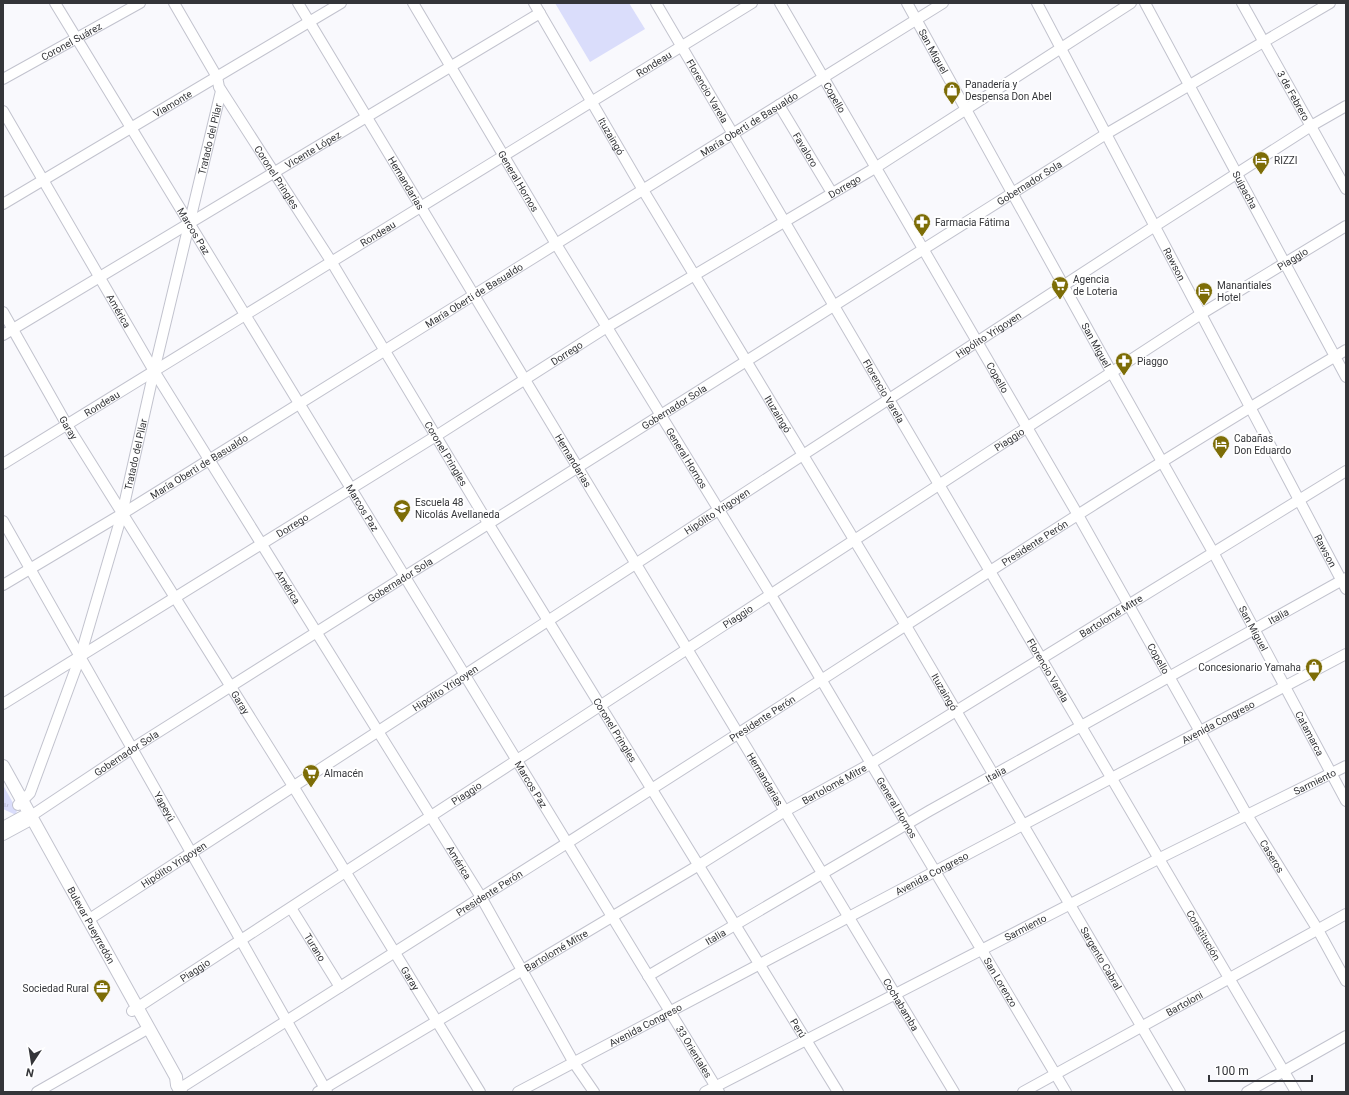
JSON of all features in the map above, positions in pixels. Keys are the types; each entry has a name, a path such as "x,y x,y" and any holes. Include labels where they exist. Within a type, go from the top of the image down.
{"main road":[{"name":"Bulevar Pueyrredón","path":"3,766 24,812 146,1030 176,1077 179,1089"},
{"name":"Bulevar Pueyrredón","path":"3,779 88,920 134,1009"}],"street":[{"name":"Marcos Paz","path":"55,3 132,127 189,225 245,314 670,1012"},
{"name":"Coronel Suárez","path":"3,79 76,37 140,3"},
{"name":"Coronel Pringles","path":"174,3 217,77 221,91 331,261 488,524 760,964"},
{"name":"Hernandarias","path":"298,3 366,118 849,916"},
{"name":"Viamonte","path":"3,204 341,3"},
{"name":"General Hornos","path":"412,3 556,244 771,595 935,872"},
{"name":"Ituzaingó","path":"534,3 643,190 905,624 1023,826"},
{"name":"Florencio Varela","path":"656,3 988,572 1112,778"},
{"name":"Rondeau","path":"3,464 752,3"},
{"name":"Copello","path":"780,3 1078,515 1200,732"},
{"name":"San Miguel","path":"907,3 1213,552 1285,687"},
{"name":"María Oberti de Basualdo","path":"3,585 122,514 943,3"},
{"name":"Rawson","path":"1037,3 1299,499 1345,582"},
{"name":"Dorrego","path":"3,704 436,436 524,379 875,168 1131,3"},
{"name":"Suipacha","path":"1144,3 1346,377"},
{"name":"3 de Febrero","path":"1242,3 1346,189"},
{"name":"Gobernador Sola","path":"24,812 133,748 1106,134 1330,3"},
{"name":"Vicente López","path":"3,335 540,14"},
{"name":"Tratado del Pilar","path":"24,812 80,657 122,514 154,371 221,91"},
{"name":"Favaloro","path":"779,105 832,193"},
{"name":"Hipólito Yrigoyen","path":"88,920 1155,226 1311,126 1346,106"},
{"name":"América","path":"3,111 154,371 481,897 574,1063 594,1092"},
{"name":"Piaggio","path":"134,1009 688,650 1201,314 1346,226"},
{"name":"Garay","path":"3,312 67,425 294,786 480,1092"},
{"name":"Presidente Perón","path":"179,1089 738,734 905,624 1250,406 1346,350"},
{"name":"Bartolomé Mitre","path":"323,1091 611,916 699,865 785,811 870,764 1346,470"},
{"name":"Yapeyú","path":"3,521 31,567 80,657 133,748 286,1021 323,1091"},
{"name":"Italia","path":"648,976 906,824 1254,629 1345,582"},
{"name":"Avenida Congreso","path":"518,1092 1346,654"},
{"name":"Catamarca","path":"1285,687 1346,801"},
{"name":"Caseros","path":"1200,732 1248,815 1318,930 1346,980"},
{"name":"Sarmiento","path":"705,1092 717,1089 806,1040 895,996 1160,858 1346,766"},
{"name":"Constitución","path":"1112,778 1296,1092"},
{"path":"3,827 24,812"},
{"path":"3,835 24,812"},
{"name":"Sargento Cabral","path":"1023,826 1180,1092"},
{"name":"San Lorenzo","path":"935,872 1066,1092"},
{"name":"Turano","path":"291,908 340,987"},
{"name":"Bartoloni","path":"1023,1092 1346,914"},
{"name":"Cochabamba","path":"849,916 895,996 954,1092"},
{"name":"Perú","path":"760,964 838,1092"},
{"name":"33 Orientales","path":"670,1012 717,1089"},
{"path":"37,1092 146,1030"},
{"path":"1247,1092 1346,1036"}],"green space":[{"path":"555,3 629,3 645,29 590,62"},
{"path":"3,785 17,810 16,815 3,809"}],"place":[{"name":"Panadería y Despensa Don Abel","path":"952,105"},
{"name":"RIZZI","path":"1261,175"},
{"name":"Farmacia Fátima","path":"922,237"},
{"name":"Agencia de Loteria","path":"1060,300"},
{"name":"Manantiales Hotel","path":"1204,306"},
{"name":"Piaggo","path":"1124,376"},
{"name":"Cabañas Don Eduardo","path":"1221,459"},
{"name":"Escuela 48 Nicolás Avellaneda","path":"402,523"},
{"name":"Concesionario Yamaha","path":"1314,682"},
{"name":"Almacén","path":"311,788"},
{"name":"Sociedad Rural","path":"102,1003"}]}
